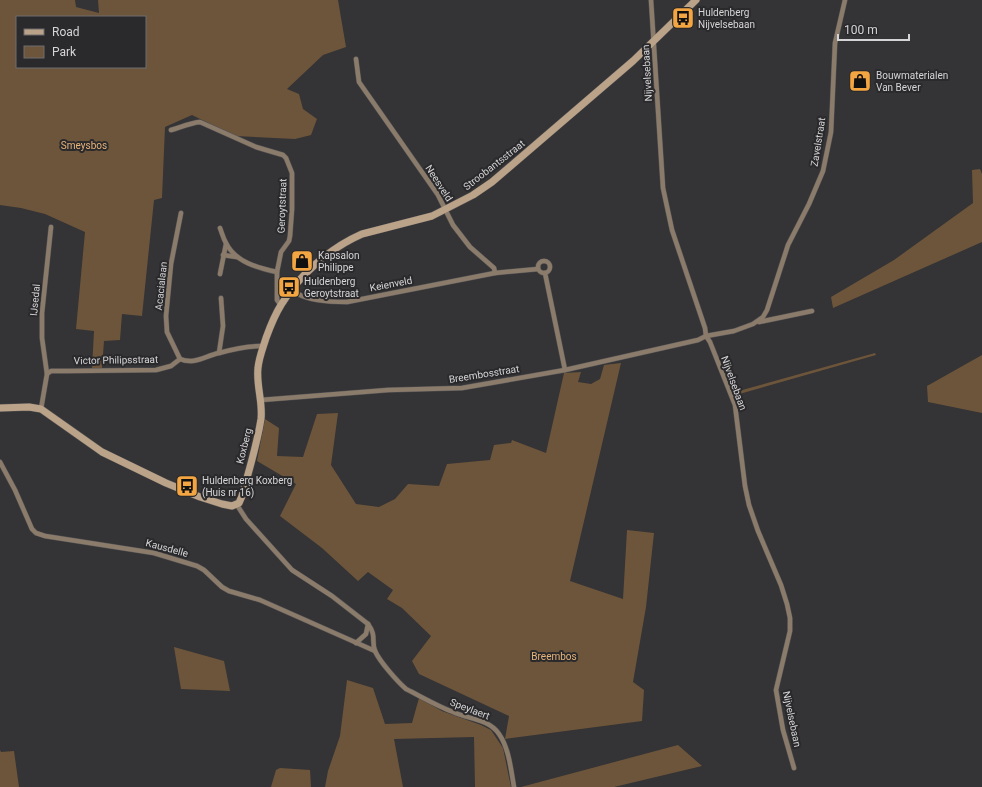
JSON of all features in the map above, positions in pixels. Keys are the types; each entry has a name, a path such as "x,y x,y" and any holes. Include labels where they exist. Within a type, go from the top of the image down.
{"street":[{"name":"Nijvelsebaan","path":"651,0 663,188 672,230 705,328 706,336 710,342 735,405 745,486 749,505 781,586 790,618 790,631 776,690 783,730 794,768"},
{"name":"Stroobantsstraat","path":"281,305 299,280 339,247 353,238 362,234 419,220 446,210 473,195 492,182 633,61 696,0"},
{"name":"Zavelstraat","path":"759,322 767,310 788,245 810,204 824,170 831,132 835,43 845,0"},
{"name":"Neesveld","path":"356,59 359,82 438,195 460,236 494,268 495,273"},
{"name":"Geroytstraat","path":"171,130 188,126 191,123 200,122 256,147 283,155 286,158 292,174 291,229 288,241 281,252 277,272 277,300 281,305"},
{"name":"Acacialaan","path":"180,359 167,332 166,316 172,264 181,213"},
{"name":"IJsedal","path":"47,374 42,338 42,313 51,227"},
{"path":"220,228 226,244 245,262 277,272"},
{"path":"220,274 226,244"},
{"path":"223,256 238,256"},
{"path":"538,269 539,263 543,261 548,262 550,268 548,272 545,273"},
{"path":"495,273 538,269 540,272 545,273"},
{"name":"Keienveld","path":"291,290 300,296 332,302 347,302 495,273"},
{"path":"545,273 565,370"},
{"path":"219,353 223,326 221,298"},
{"name":"Koxberg","path":"237,505 241,499 259,430 262,409 258,368 263,346 270,326 281,305"},
{"path":"706,336 734,330 759,322 812,311"},
{"name":"Breembosstraat","path":"261,400 388,390 462,388 565,370 698,340 706,336"},
{"path":"180,359 186,362 197,361 219,353 263,346"},
{"name":"Victor Philipsstraat","path":"47,374 51,371 68,370 156,370 171,366 180,359"},
{"path":"41,409 47,374"},
{"path":"0,408 29,407 41,409 102,452 126,465 200,497 228,506 237,505 246,519 292,570 332,596 368,624 366,634 356,643 375,651"},
{"name":"Kausdelle","path":"0,462 15,490 32,530 36,533 45,536 154,552 192,564 200,567 222,587 229,591 260,600 356,643"},
{"name":"Speylaert","path":"368,624 374,636 375,651 396,679 406,688 454,713 483,721 498,733 503,740 508,756 514,787"}],"green space":[{"name":"Smeysbos","path":"0,0 75,0 76,7 99,13 98,0 338,0 346,47 323,55 287,89 299,94 303,109 317,119 311,135 295,139 235,136 192,115 165,127 162,198 154,200 142,316 122,314 120,340 104,341 102,368 92,368 94,331 76,329 85,232 45,214 0,205"},
{"path":"980,169 982,174 982,242 833,308 831,297 894,260 973,203 972,170"},
{"path":"875,353 876,355 736,395 735,392"},
{"path":"982,355 982,413 928,402 927,386"},
{"name":"Breembos","path":"621,363 570,581 623,599 627,530 654,533 646,607 633,682 644,690 642,721 505,739 509,716 419,674 412,661 431,636 402,608 387,599 393,590 368,572 358,581 322,548 280,516 296,484 257,461 265,419 279,428 277,456 303,457 317,414 338,413 331,465 356,504 379,507 395,499 408,484 439,486 447,464 490,460 494,445 511,443 512,440 546,453 564,373 581,372 578,382 591,384 600,379 604,365"},
{"path":"174,647 224,661 230,691 181,689"},
{"path":"347,680 373,688 385,724 412,723 419,698 442,711 491,730 503,748 511,787 475,787 474,737 394,739 403,787 325,787 328,771 340,736"},
{"path":"678,745 702,766 614,787 521,787"},
{"path":"0,750 1,752 14,751 19,787 0,787"},
{"path":"280,768 310,770 311,787 271,787 276,770"}],"place":[{"name":"Huldenberg Nijvelsebaan","path":"683,18"},
{"name":"Bouwmaterialen Van Bever","path":"860,81"},
{"name":"Kapsalon Philippe","path":"302,261"},
{"name":"Huldenberg Geroytstraat","path":"289,287"},
{"name":"Huldenberg Koxberg (Huis nr 16)","path":"187,486"}]}
